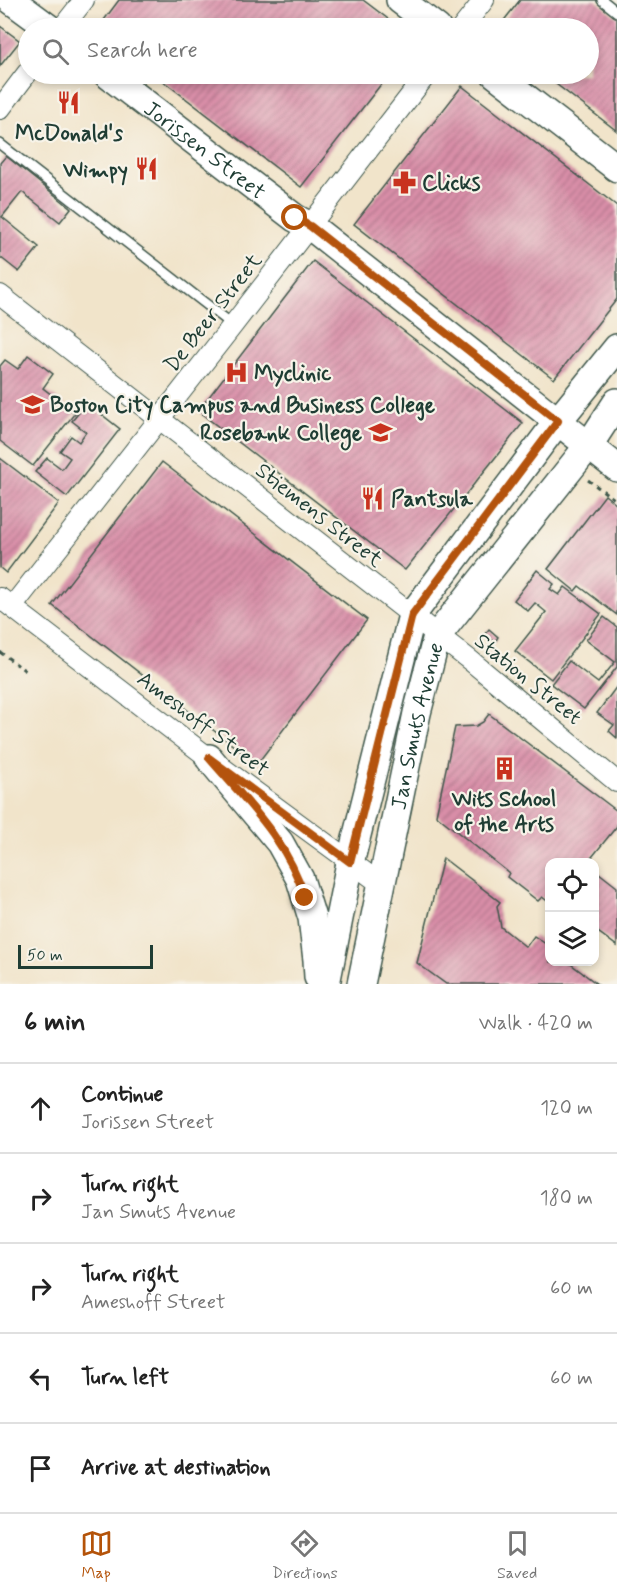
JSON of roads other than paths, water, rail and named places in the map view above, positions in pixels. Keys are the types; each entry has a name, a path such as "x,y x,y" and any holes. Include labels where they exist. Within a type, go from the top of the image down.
{"main road":[{"path":"11,0 35,18"},
{"path":"400,0 423,18"},
{"name":"Jorissen Street","path":"120,84 295,218 310,226 617,468"},
{"path":"508,84 617,168"},
{"name":"Jan Smuts Avenue","path":"326,984 350,862 412,615 558,421 617,348"},
{"name":"Jan Smuts Avenue","path":"361,984 417,713 437,636 589,445 617,402"},
{"path":"209,758 280,843 300,879 312,918 318,984"}],"street":[{"path":"70,18 84,0"},
{"path":"470,18 484,0"},
{"path":"0,109 19,84"},
{"name":"De Beer Street","path":"6,603 160,419 420,84"},
{"name":"Stiemens Street","path":"0,295 437,636"},
{"name":"Ameshoff Street","path":"6,603 209,758 381,884"},
{"name":"Station Street","path":"437,636 471,661 617,782"}],"lane":[{"path":"602,0 617,12"},
{"path":"0,144 233,325"}],"place":[{"name":"McDonald's","path":"69,103"},
{"name":"Wimpy","path":"146,169"},
{"name":"Clicks","path":"404,182"},
{"name":"Myclinic","path":"236,372"},
{"name":"Boston City Campus and Business College","path":"32,404"},
{"name":"Rosebank College","path":"380,432"},
{"name":"Pantsula","path":"373,498"},
{"name":"Wits School of the Arts","path":"504,769"}]}
